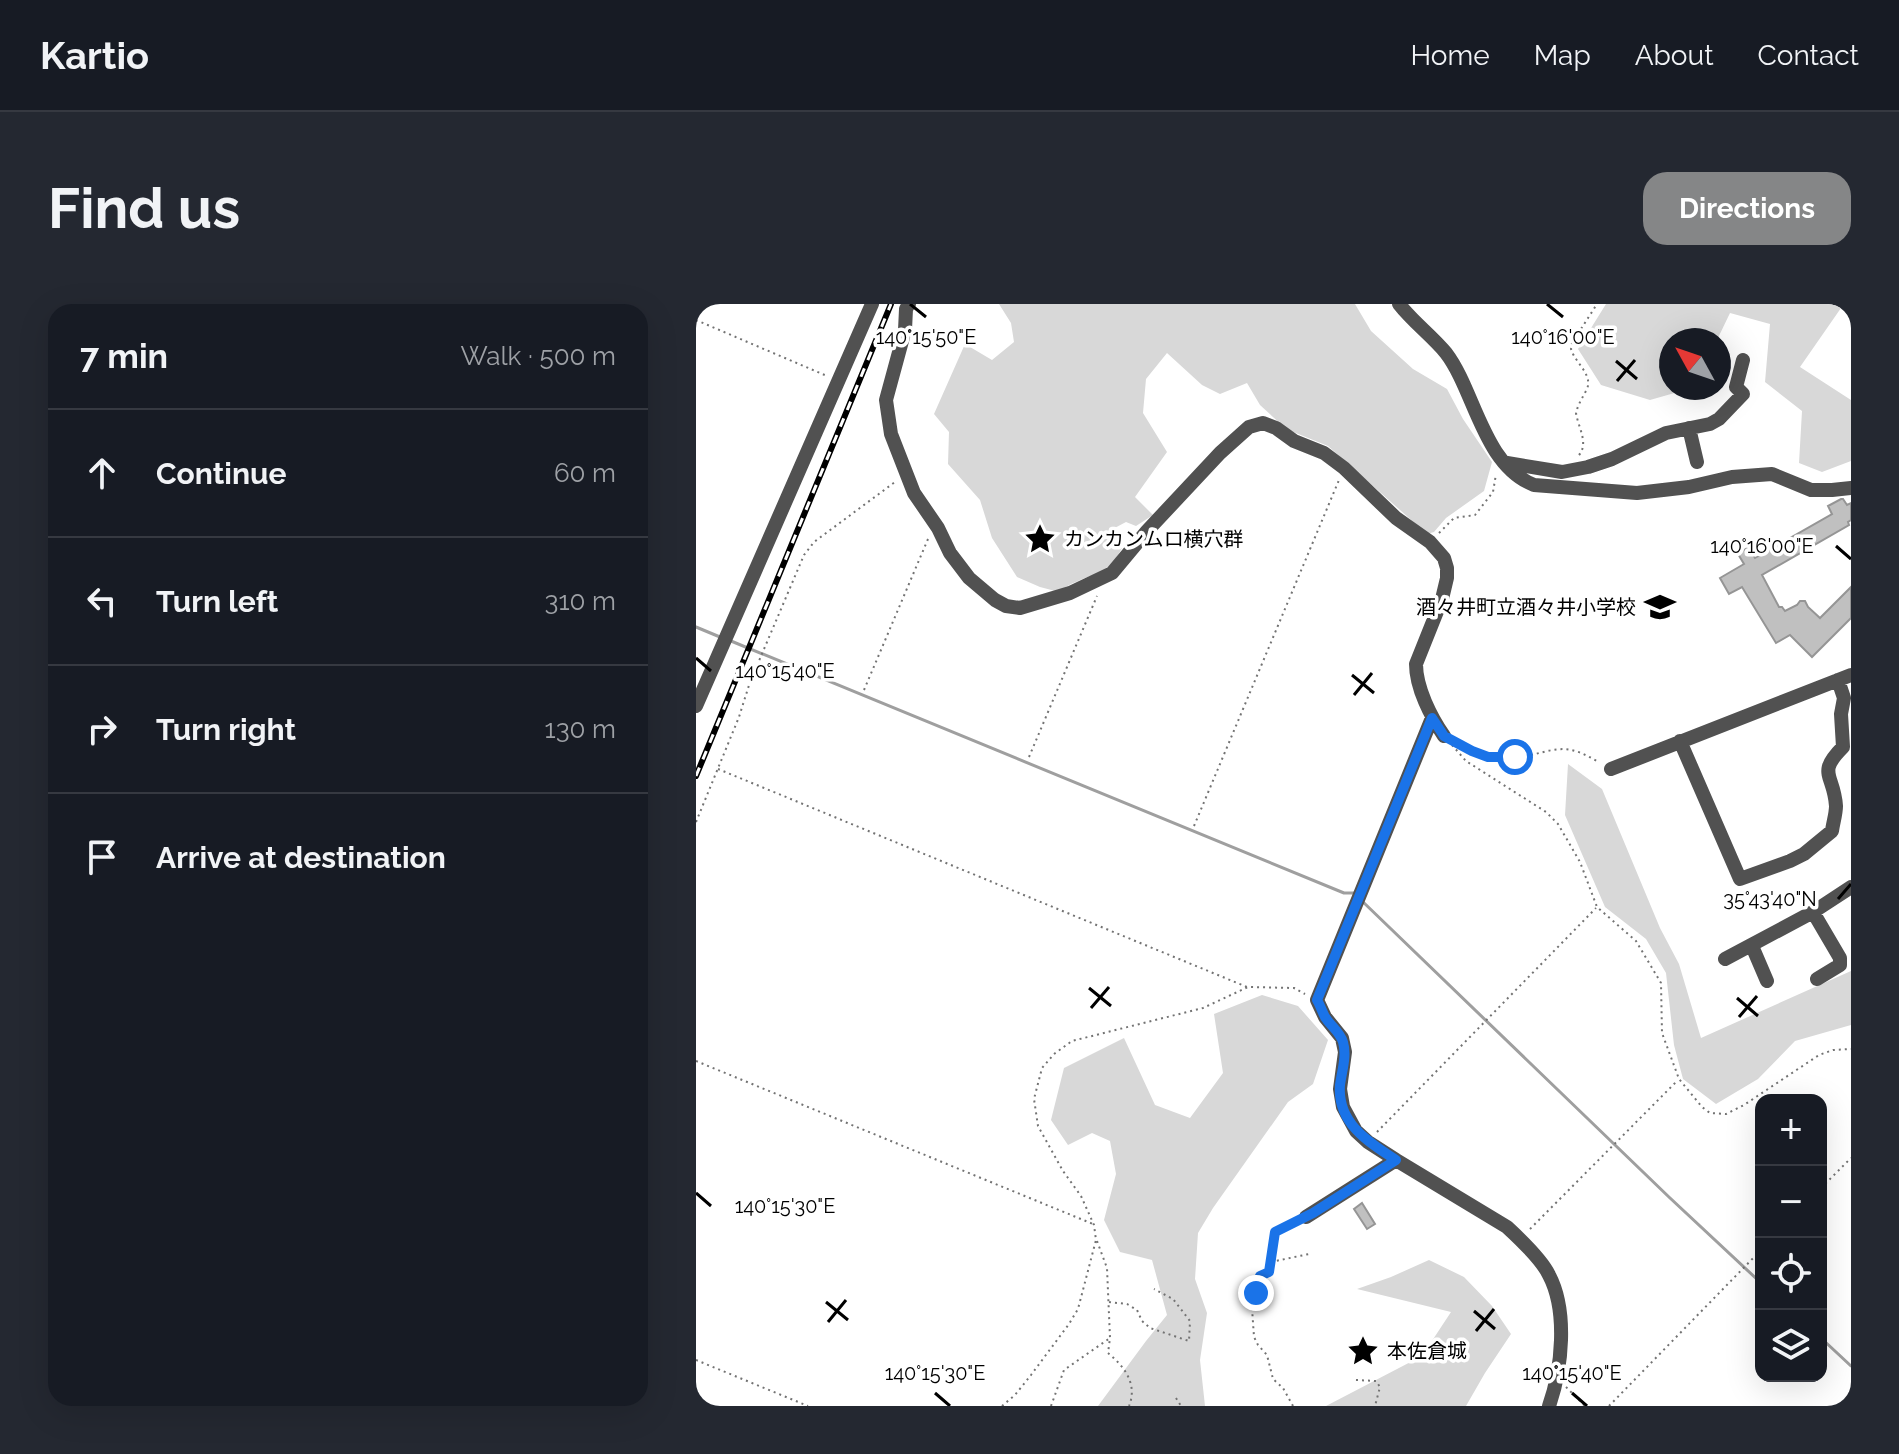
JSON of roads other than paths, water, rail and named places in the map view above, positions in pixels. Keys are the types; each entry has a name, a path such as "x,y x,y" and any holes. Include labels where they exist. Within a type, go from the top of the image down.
{"street":[{"path":"696,706 872,304"},
{"path":"909,304 886,400 891,434 914,493 950,553 969,578 995,600 1020,608 1070,593 1112,573 1220,453 1249,427 1263,423 1294,441 1324,453 1396,518 1439,551 1447,568 1447,578 1442,599 1416,664 1416,674 1432,718 1444,736"},
{"path":"1399,304 1446,354 1488,439 1503,459 1525,481 1534,485 1659,492 1732,477 1772,474 1811,490 1851,488"},
{"path":"1503,459 1562,472 1612,459 1666,433 1710,424 1743,394 1736,387 1743,360"},
{"path":"1689,428 1697,462"},
{"path":"1611,769 1680,741 1845,678 1848,700 1841,714 1843,747 1830,760 1827,768 1836,807 1832,831 1804,854 1740,879 1680,741"},
{"path":"1432,718 1317,1000 1325,1017 1342,1038 1345,1052 1340,1089 1343,1107 1356,1131 1396,1160 1507,1227 1549,1274 1557,1298 1561,1328 1558,1378 1549,1406"},
{"path":"1725,959 1813,912 1851,887"},
{"path":"1813,912 1840,958 1840,965 1817,979"},
{"path":"1752,946 1767,981"},
{"path":"1306,1217 1396,1160"}],"waterway":[{"path":"696,627 720,637"},
{"path":"731,641 1344,893 1354,893"},
{"path":"1362,901 1755,1277"},
{"path":"1827,1344 1851,1366"}],"railway":[{"path":"696,776 891,304"}],"place":[{"name":"カンカンムロ横穴群","path":"1040,539"},
{"name":"酒々井町立酒々井小学校","path":"1660,607"},
{"name":"本佐倉城","path":"1363,1351"}]}
